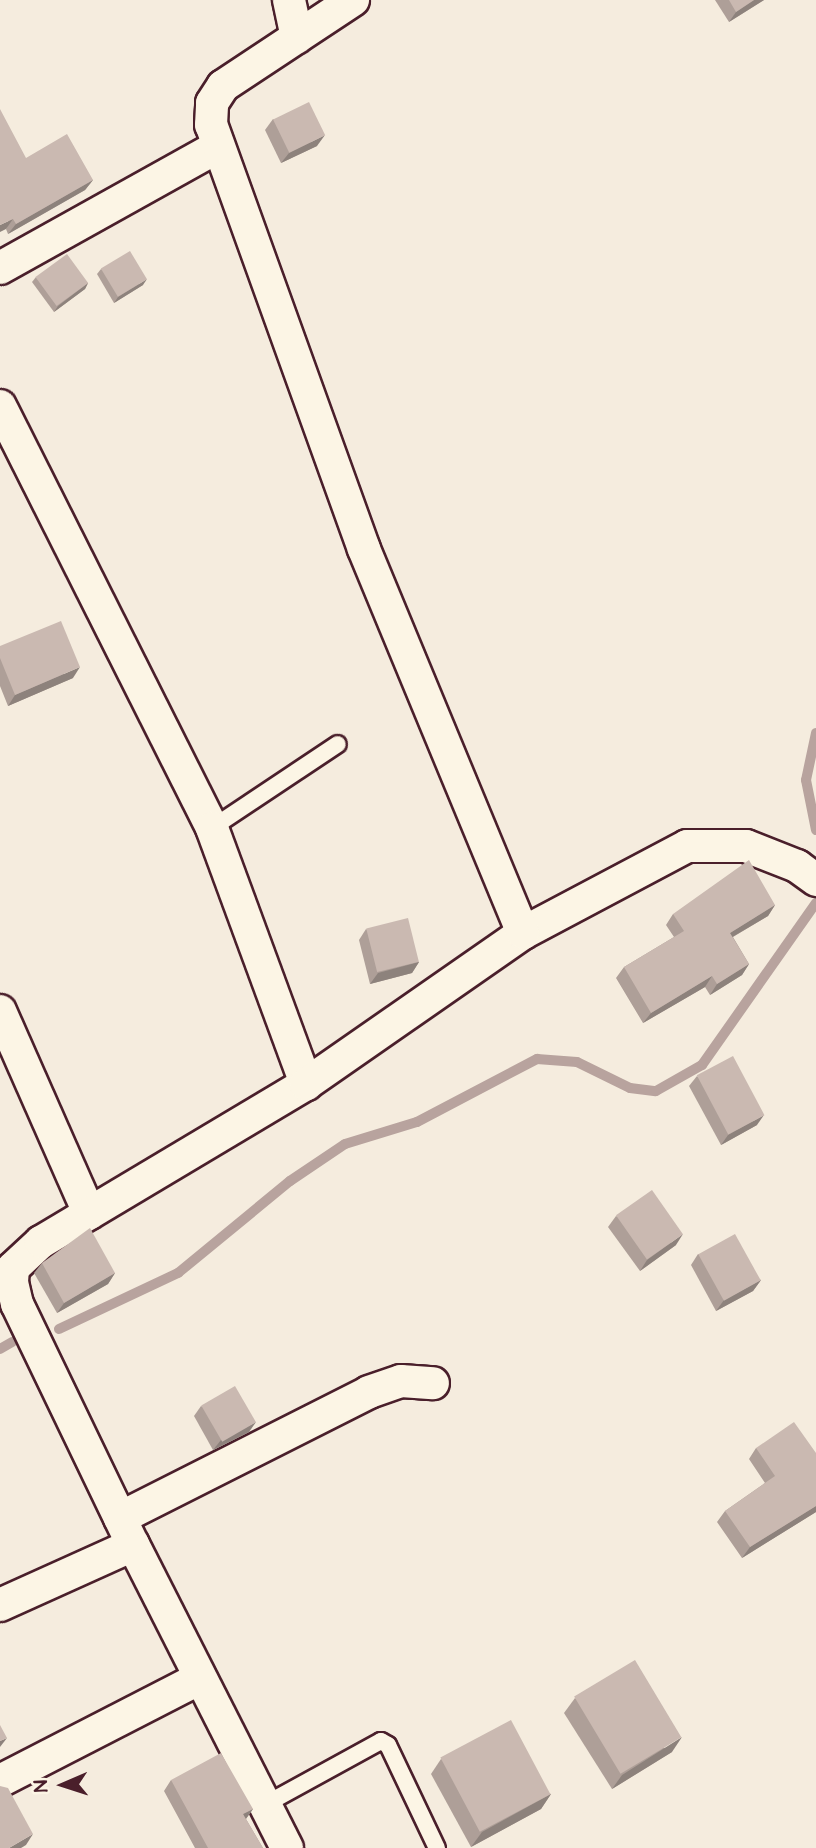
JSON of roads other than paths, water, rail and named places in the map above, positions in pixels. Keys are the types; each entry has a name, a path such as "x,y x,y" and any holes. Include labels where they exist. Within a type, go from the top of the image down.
{"street":[{"path":"289,0 297,37"},
{"path":"353,0 223,86 212,103 216,148 364,549 523,933"},
{"path":"0,268 216,148"},
{"path":"0,406 212,828 306,1084"},
{"path":"287,1848 126,1532 6,1277 23,1256 89,1213 306,1084 523,933 687,846 746,846 797,866 816,880"},
{"path":"0,1010 89,1213"},
{"path":"0,1605 369,1392 401,1381 433,1383"},
{"path":"0,1781 200,1678"}],"lane":[{"path":"212,828 338,744"},
{"path":"266,1804 381,1741 388,1745 437,1848"}],"waterway":[{"path":"816,733 806,780 816,830"},
{"path":"59,1329 178,1273 290,1181 345,1144 417,1122 537,1059 577,1062 630,1088 656,1091 702,1065 816,903"},
{"path":"0,1349 12,1342"}]}
